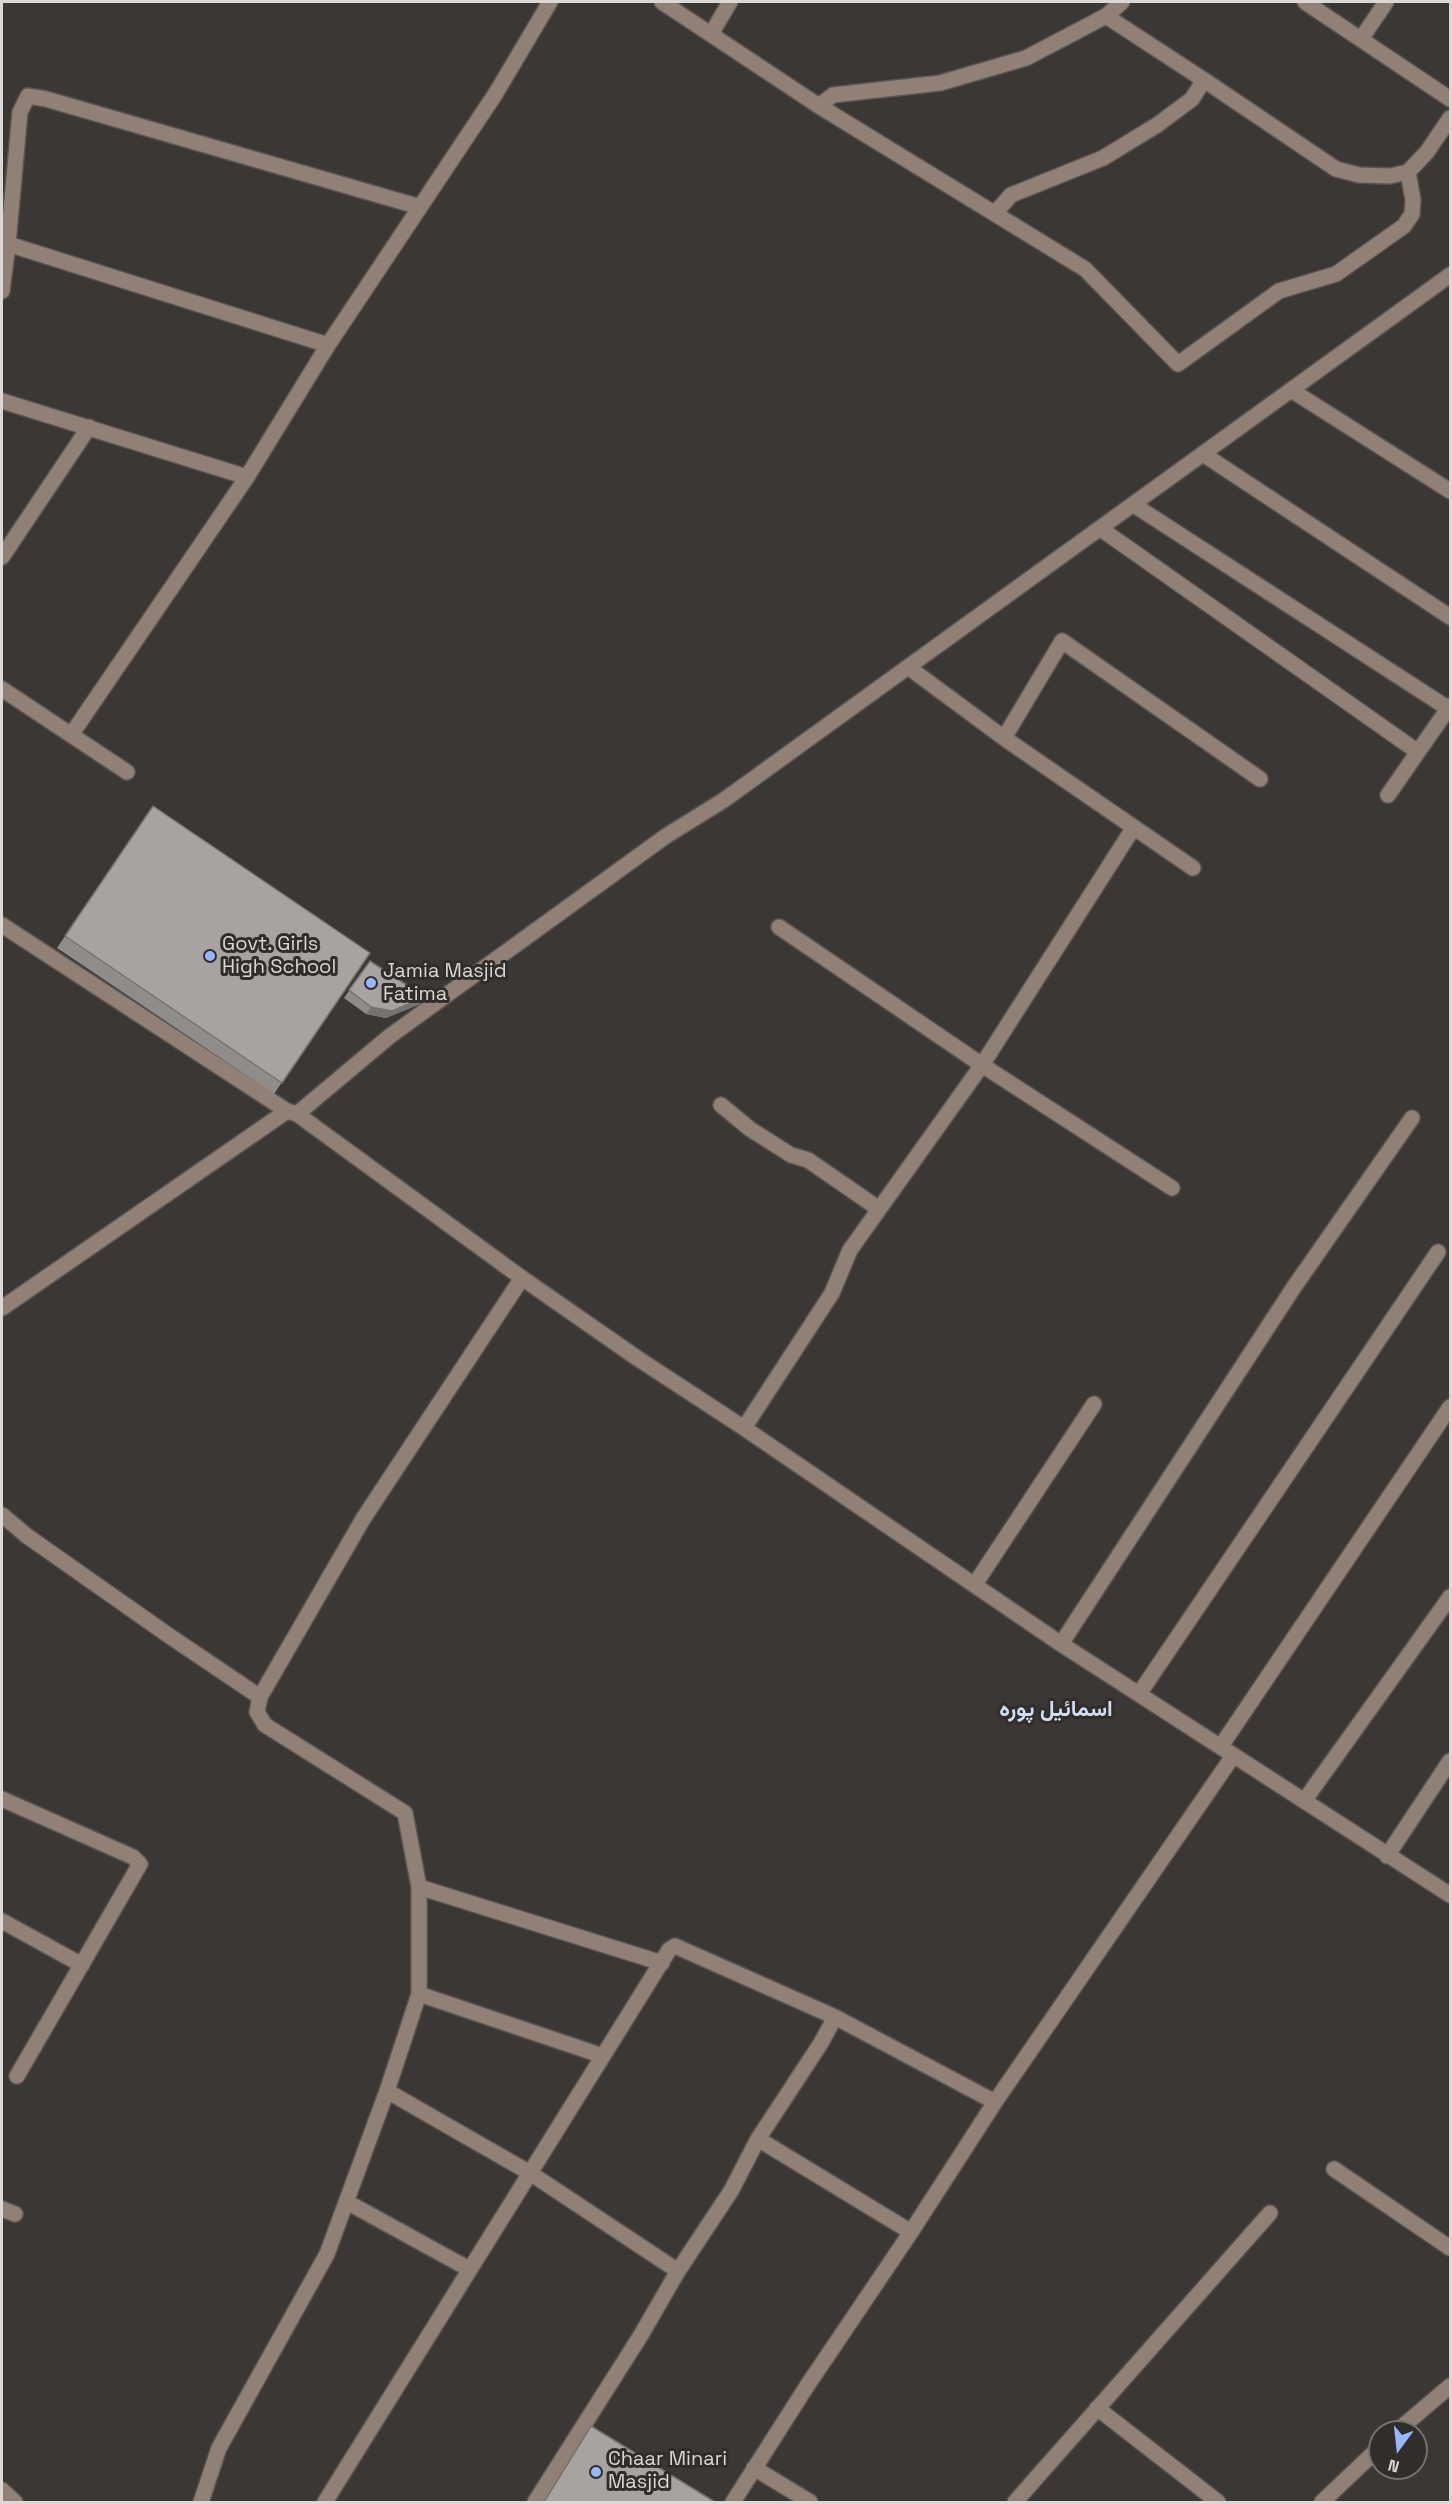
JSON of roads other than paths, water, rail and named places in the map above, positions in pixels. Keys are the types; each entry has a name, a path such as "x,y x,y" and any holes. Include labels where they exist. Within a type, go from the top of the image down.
{"street":[{"path":"71,735 247,477 328,345 496,93 550,2"},
{"path":"662,2 819,106 1085,268 1178,364 1279,291 1336,274 1404,226 1412,214 1413,200 1408,172"},
{"path":"711,34 730,2"},
{"path":"819,106 833,95 940,83 1026,58 1106,16 1122,2"},
{"path":"1305,2 1450,99"},
{"path":"1361,39 1386,2"},
{"path":"1106,16 1336,169 1359,175 1390,176 1408,172 1427,153 1450,118"},
{"path":"995,213 1011,195 1103,158 1157,125 1192,99 1204,80"},
{"path":"2,291 20,112 28,96 46,99 420,207"},
{"path":"8,244 328,345"},
{"path":"2,1308 292,1112 390,1036 666,836 724,800 1291,390 1447,283"},
{"path":"1291,390 1450,491"},
{"path":"2,401 247,477"},
{"path":"2,557 89,427"},
{"path":"1203,454 1450,617"},
{"path":"1134,505 1450,708 1388,795"},
{"path":"1101,529 1418,752"},
{"path":"1004,738 1062,641 1260,779"},
{"path":"908,667 1004,738 1193,868"},
{"path":"2,689 128,772"},
{"path":"744,1428 832,1293 850,1250 982,1065 1134,827"},
{"path":"2,925 292,1112 637,1358 744,1428 1061,1644 1450,1895"},
{"path":"780,927 982,1065 1172,1188"},
{"path":"722,1105 750,1129 791,1155 808,1160 879,1209"},
{"path":"1061,1644 1294,1287 1412,1118"},
{"path":"1139,1694 1438,1252"},
{"path":"201,2502 219,2448 327,2254 387,2091 419,1994 418,1887 405,1813 265,1725 257,1712 260,1697 363,1519 522,1278"},
{"path":"975,1584 1094,1404"},
{"path":"733,2502 807,2386 912,2232 1227,1751 1450,1407"},
{"path":"2,1515 112,1596 260,1697"},
{"path":"1304,1801 1450,1597"},
{"path":"1387,1856 1450,1761"},
{"path":"2,1799 133,1857 140,1864 17,2076"},
{"path":"418,1887 662,1963"},
{"path":"2,1921 82,1965"},
{"path":"325,2502 669,1950 675,1946 835,2017 995,2102"},
{"path":"419,1994 603,2056"},
{"path":"535,2502 641,2335 678,2271 731,2192 758,2139 821,2043 835,2017"},
{"path":"387,2091 530,2173 678,2271"},
{"path":"758,2139 912,2232"},
{"path":"1334,2169 1450,2248"},
{"path":"347,2202 469,2270"},
{"path":"1015,2502 1270,2213"},
{"path":"1410,2420 1450,2386"},
{"path":"1097,2408 1218,2502"},
{"path":"1322,2502 1368,2458"},
{"path":"754,2468 810,2502"},
{"path":"2,2490 15,2502"}],"place":[{"name":"Govt. Girls High School","path":"210,956"},
{"name":"Jamia Masjid Fatima","path":"371,983"},
{"name":"Chaar Minari Masjid","path":"596,2472"}],"district":[{"name":"اسمائیل پورہ","path":"1056,1710"}]}
